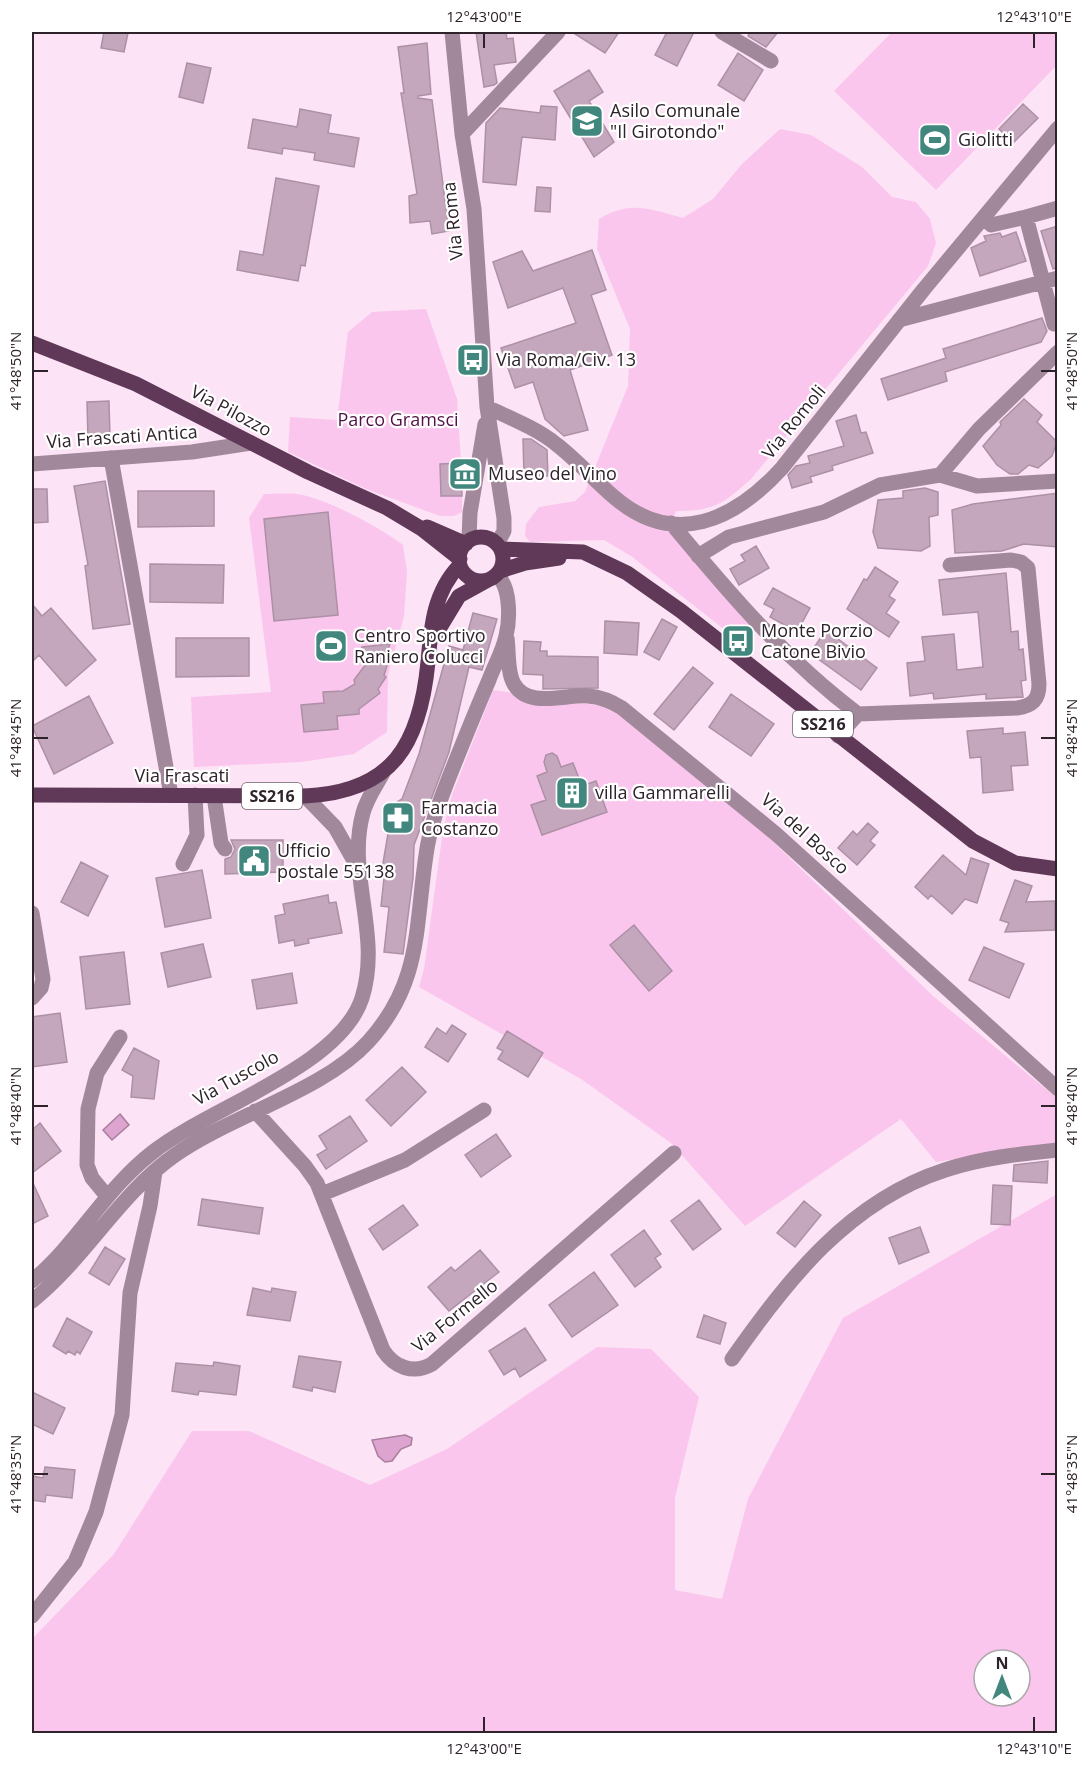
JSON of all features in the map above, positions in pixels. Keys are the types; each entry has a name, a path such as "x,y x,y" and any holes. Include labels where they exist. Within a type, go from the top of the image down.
{"main road":[{"name":"Via Pilozzo","path":"32,343 130,381 410,521 468,542"},
{"name":"Via Pilozzo","path":"410,521 460,562"},
{"path":"486,538 499,547 504,561 495,575 474,580 468,576 460,562 468,542 486,538"},
{"name":"SS216","path":"499,547 567,550 598,558 627,573 671,603 973,841 1015,863 1058,869"},
{"name":"SS216","path":"495,575 541,560 598,558"},
{"name":"Via Frascati","path":"32,795 305,796 349,791 383,773 400,752 416,720 423,697 438,600 446,579 460,562"},
{"name":"Via Frascati","path":"428,660 433,640 451,604 470,588 495,575"}],"street":[{"name":"Via Roma","path":"452,32 462,135 474,209 488,407"},
{"path":"462,135 558,32"},
{"path":"722,32 771,61"},
{"name":"Via Romoli","path":"488,407 550,439 623,504 645,516 671,524 695,525 717,519 746,502 765,486 1058,128"},
{"path":"991,225 1058,208"},
{"path":"1026,217 1050,280 1054,324"},
{"path":"899,320 1050,280"},
{"path":"940,475 979,429 1058,352"},
{"path":"468,542 470,513 488,407"},
{"path":"488,407 504,518 504,531 499,547"},
{"name":"Via Frascati Antica","path":"32,464 192,452 250,443"},
{"path":"111,458 171,795"},
{"path":"698,556 723,539 824,512 874,486 940,475 962,483 982,486 1058,481"},
{"path":"671,524 787,654 858,714 1017,708 1033,703 1039,684 1028,568 1016,560 950,565"},
{"path":"32,1300 53,1282 155,1172 193,1144 343,1064 367,1042 395,1002 415,954 426,855 435,815 506,634 505,584 495,575"},
{"name":"Via del Bosco","path":"506,634 514,685 531,696 548,699 588,696 609,700 622,708 776,834 1058,1089"},
{"path":"838,736 858,714"},
{"path":"359,869 359,840 363,811 383,773"},
{"path":"183,864 197,835 195,795"},
{"path":"214,796 221,843 225,849"},
{"path":"305,796 335,827 359,869"},
{"name":"Via Tuscolo","path":"32,1281 70,1243 106,1196 139,1163 172,1138 275,1081 323,1048 347,1025 362,998 368,963 367,921 359,869"},
{"path":"32,913 43,979 41,988 32,998"},
{"path":"106,1196 92,1178 87,1165 88,1109 97,1073 120,1037"},
{"path":"322,1194 405,1160 484,1110"},
{"name":"Via Formello","path":"255,1111 305,1166 322,1194 383,1350 394,1363 415,1370 432,1364 674,1153"},
{"path":"732,1359 806,1264 835,1234 868,1208 944,1170 989,1159 1058,1150"},
{"path":"32,1617 75,1562 96,1512 122,1415 130,1293 150,1206 155,1172"}],"green space":[{"name":"Giolitti","path":"892,32 1057,32 1057,65 936,190 834,91"},
{"path":"780,129 811,135 862,167 892,197 916,202 930,219 936,243 928,266 751,479 733,495 717,504 700,510 676,511 671,524 757,624 725,630 631,556 604,540 530,542 525,536 526,524 539,507 575,501 585,492 628,386 630,329 597,249 599,219 610,213 631,208 650,209 683,218 713,199 742,164"},
{"name":"Parco Gramsci","path":"426,309 457,399 461,463 440,464 441,496 462,496 462,512 454,516 440,516 366,489 288,452 290,417 337,420 348,332 372,312"},
{"name":"Centro Sportivo Raniero Colucci","path":"264,494 297,494 322,501 367,522 403,545 407,572 404,616 388,675 387,732 354,754 301,762 194,767 191,697 271,692 249,518"},
{"path":"493,690 602,706 629,720 745,815 933,996 1057,1098 1057,1144 936,1162 901,1119 745,1226 671,1143 581,1079 419,987 424,969 443,830 452,795"},
{"path":"1057,1194 1057,1733 32,1734 32,1639 114,1554 192,1431 249,1431 370,1485 447,1449 597,1347 651,1349 699,1397 675,1498 675,1590 722,1599 748,1499 843,1318"}],"shaded area":[{"path":"120,1114 129,1125 112,1140 103,1130"},
{"path":"405,1435 412,1438 411,1445 401,1449 392,1461 385,1462 378,1456 372,1440"}],"building":[{"path":"104,32 128,33 124,52 101,48"},
{"path":"476,32 506,32 507,39 513,38 516,62 494,65 497,83 494,85 484,87"},
{"path":"572,32 619,32 605,53"},
{"path":"667,32 694,32 677,66 655,55"},
{"path":"750,32 778,32 766,47 748,36"},
{"path":"427,43 431,94 418,96 418,98 432,100 449,231 432,234 430,221 410,223 409,196 417,194 401,93 404,93 398,47"},
{"path":"738,53 763,70 744,101 718,85"},
{"path":"187,63 211,68 203,103 179,97"},
{"name":"Asilo Comunale \"Il Girotondo\"","path":"589,70 603,92 589,101 614,142 594,157 554,91"},
{"path":"1023,104 1038,118 1013,143 999,129"},
{"path":"541,106 557,107 555,140 522,137 516,185 483,182 486,123 500,108 540,113"},
{"path":"300,109 331,115 328,133 359,138 354,167 314,160 315,153 283,148 282,154 248,148 253,119 297,127"},
{"path":"276,178 319,186 305,266 301,265 298,281 237,270 240,251 263,255"},
{"path":"537,187 551,188 550,212 535,211"},
{"path":"1058,226 1058,268 1053,269 1041,231"},
{"path":"1016,232 1026,261 980,276 971,248 986,241 984,236 1000,233 1002,237"},
{"path":"592,250 606,290 591,295 612,355 570,370 588,430 564,436 545,419 533,382 515,388 501,348 576,323 563,288 508,308 493,262 522,251 533,271"},
{"path":"1042,318 1047,331 1041,342 945,372 947,381 888,400 881,379 946,358 943,349"},
{"path":"1024,399 1042,415 1037,422 1057,442 1052,456 1038,468 1029,465 1018,474 1010,474 997,465 983,446 1001,425 1000,422"},
{"path":"109,401 110,438 88,439 87,402"},
{"path":"856,415 861,433 866,432 873,453 832,466 833,470 810,477 812,482 792,488 788,475 796,466 810,463 808,456 844,446 836,421"},
{"path":"523,439 531,439 547,450 548,476 524,476"},
{"path":"461,463 462,496 441,496 440,464"},
{"path":"105,481 130,624 93,629 85,566 88,565 74,486"},
{"path":"925,488 938,492 938,515 929,517 930,546 921,551 878,548 873,532 878,500 903,498 903,491"},
{"path":"32,489 47,489 48,522 32,523"},
{"path":"138,491 214,491 214,526 138,527"},
{"path":"1058,493 1058,547 1024,544 1002,551 955,553 952,510 973,504"},
{"path":"328,512 338,615 274,621 264,519"},
{"path":"756,546 769,568 739,585 730,569 745,561 741,555"},
{"path":"150,564 224,565 223,603 150,602"},
{"path":"875,567 898,582 889,596 895,600 886,613 899,622 889,637 847,609 864,579 867,580"},
{"path":"1006,573 1011,632 1018,631 1019,650 1023,649 1026,680 1021,681 1023,697 986,699 986,694 934,699 933,693 910,696 907,663 925,661 922,637 954,634 957,670 983,667 978,612 943,615 939,580"},
{"path":"773,588 810,608 797,632 770,617 774,609 764,604"},
{"path":"32,604 42,616 51,608 96,660 66,686 39,655 32,662"},
{"path":"473,613 497,619 482,670 469,667 449,752 414,845 413,878 403,954 384,952 389,907 381,906 385,869 382,869 390,822 397,802 402,799 419,754 449,646 463,650"},
{"path":"662,619 677,627 659,660 644,652"},
{"path":"605,621 639,623 637,655 604,653"},
{"path":"826,630 877,668 861,690 810,653"},
{"path":"176,638 249,638 249,676 176,677"},
{"path":"524,641 541,642 540,651 547,651 547,656 598,657 598,688 543,689 543,675 523,674"},
{"path":"390,644 384,661 388,663 384,675 386,677 378,689 380,693 359,709 359,714 337,716 338,729 304,732 301,705 324,703 323,692 343,691 355,684 354,680 369,660 360,658 362,647"},
{"path":"693,667 713,683 674,730 654,714"},
{"path":"731,694 774,724 751,756 709,727"},
{"path":"89,696 113,743 54,774 32,726"},
{"path":"1003,728 1003,734 1025,732 1028,765 1011,766 1013,790 983,793 981,757 970,758 967,731"},
{"name":"villa Gammarelli","path":"552,753 557,756 561,767 573,763 582,786 596,781 607,812 542,835 531,805 546,800 537,776 547,772 544,762 546,755"},
{"path":"868,823 878,832 870,841 875,845 857,865 838,848 853,831 857,835"},
{"name":"Ufficio postale 55138","path":"231,840 283,840 283,872 225,874 225,859 231,857 235,849"},
{"path":"943,855 966,875 971,858 989,864 977,903 965,899 952,914 931,895 928,899 915,887"},
{"path":"81,862 108,876 88,916 61,902"},
{"path":"202,870 211,918 165,927 156,878"},
{"path":"1015,880 1032,886 1026,902 1055,901 1055,930 1005,932 1009,923 1000,920"},
{"path":"328,895 329,903 336,902 342,933 308,939 309,943 295,946 294,940 279,943 275,916 285,914 283,904"},
{"path":"634,925 672,971 649,991 610,945"},
{"path":"203,944 211,977 168,987 161,953"},
{"path":"984,947 1024,964 1009,998 969,980"},
{"path":"124,952 130,1004 86,1009 80,957"},
{"path":"292,973 297,1003 257,1009 252,980"},
{"path":"60,1013 67,1062 32,1067 32,1017"},
{"path":"452,1025 466,1034 448,1062 425,1047 437,1028 446,1034"},
{"path":"507,1031 543,1053 528,1077 498,1059 503,1051 497,1048"},
{"path":"134,1048 159,1061 154,1099 131,1097 133,1076 122,1070"},
{"path":"402,1067 426,1092 391,1126 366,1100"},
{"path":"350,1116 367,1141 326,1169 317,1155 327,1149 319,1136"},
{"path":"40,1123 61,1151 32,1173 32,1130"},
{"path":"496,1134 511,1156 481,1177 465,1155"},
{"path":"1048,1161 1047,1183 1013,1181 1014,1165"},
{"path":"32,1181 48,1216 32,1224"},
{"path":"993,1185 1012,1186 1010,1225 991,1224"},
{"path":"202,1199 263,1208 259,1234 198,1225"},
{"path":"699,1200 721,1229 693,1250 671,1221"},
{"path":"804,1201 821,1215 795,1247 777,1233"},
{"path":"403,1205 418,1225 383,1250 369,1229"},
{"path":"920,1227 929,1252 899,1264 889,1238"},
{"path":"644,1230 661,1254 655,1258 661,1267 635,1287 611,1255"},
{"path":"105,1247 125,1259 109,1285 89,1273"},
{"path":"480,1250 499,1272 449,1311 428,1287 451,1267 455,1271"},
{"path":"594,1272 618,1305 572,1337 549,1305"},
{"path":"253,1288 271,1292 272,1288 296,1292 290,1321 247,1315"},
{"path":"704,1315 726,1323 720,1344 697,1337"},
{"path":"67,1318 92,1332 80,1354 77,1351 75,1355 68,1351 66,1354 53,1346"},
{"path":"525,1328 546,1360 520,1377 515,1368 504,1375 489,1351"},
{"path":"299,1356 341,1362 335,1392 313,1387 312,1391 293,1387"},
{"path":"214,1362 240,1366 236,1395 199,1391 198,1395 172,1391 176,1363 213,1366"},
{"path":"32,1392 65,1408 53,1434 32,1424"},
{"path":"45,1467 75,1470 72,1498 46,1495 45,1502 32,1500 32,1476 43,1478"}],"place":[{"name":"Asilo Comunale \"Il Girotondo\"","path":"587,121"},
{"name":"Giolitti","path":"935,140"},
{"name":"Via Roma/Civ. 13","path":"473,360"},
{"name":"Museo del Vino","path":"465,474"},
{"name":"Monte Porzio Catone Bivio","path":"738,641"},
{"name":"Centro Sportivo Raniero Colucci","path":"331,646"},
{"name":"villa Gammarelli","path":"572,793"},
{"name":"Farmacia Costanzo","path":"398,818"},
{"name":"Ufficio postale 55138","path":"254,861"}]}
